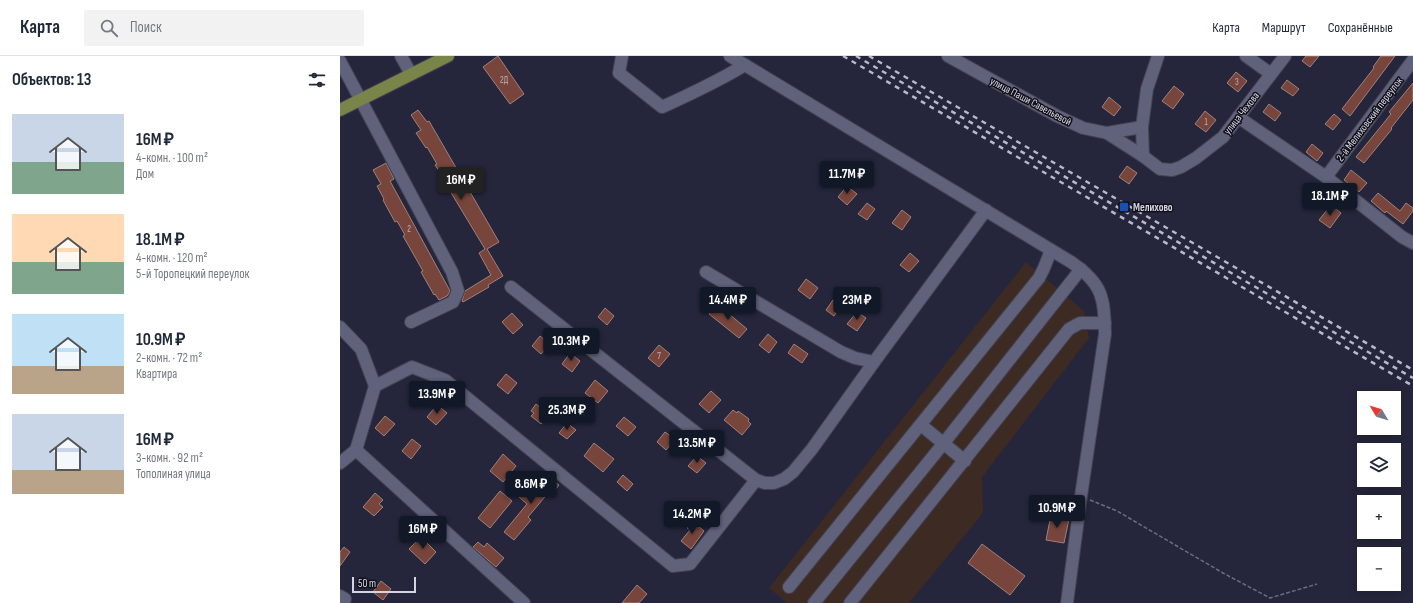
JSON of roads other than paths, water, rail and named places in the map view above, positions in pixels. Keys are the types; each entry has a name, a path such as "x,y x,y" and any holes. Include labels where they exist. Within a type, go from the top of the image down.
{"main road":[{"path":"340,110 448,56"}],"street":[{"path":"401,56 411,74"},
{"path":"622,56 619,73 662,107 722,79 744,64"},
{"path":"730,56 1082,269 1090,276 1097,286 1102,296 1105,334 1067,603"},
{"name":"улица Паши Савельевой","path":"948,56 1057,116 1083,128 1107,133 1142,127"},
{"path":"1143,156 1142,127 1147,89 1158,56"},
{"path":"1246,56 1271,74"},
{"name":"улица Чехова","path":"1107,133 1143,156 1160,169 1172,170 1196,158 1223,137 1285,56"},
{"name":"2-й Мелиховский переулок","path":"1326,177 1413,60"},
{"path":"340,61 452,272 458,291 453,302 411,322"},
{"path":"1238,117 1326,177 1402,237 1413,243"},
{"path":"511,287 756,480 765,483 774,483 784,479 793,472 812,449 986,210"},
{"path":"789,587 1039,278 1051,250"},
{"path":"814,603 1082,269"},
{"path":"706,272 841,352 855,358 874,362"},
{"path":"850,603 1069,329 1080,324 1105,323"},
{"path":"340,327 361,349 375,386 356,450 340,462"},
{"path":"375,386 412,367 445,380 673,566 690,564 756,480"},
{"path":"921,425 965,461"},
{"path":"356,450 524,603"}],"railway":[{"path":"843,56 1413,386"},
{"path":"856,56 1413,378"},
{"path":"869,56 1413,370"}],"place":[{"name":"Мелихово","path":"1124,207"}]}
